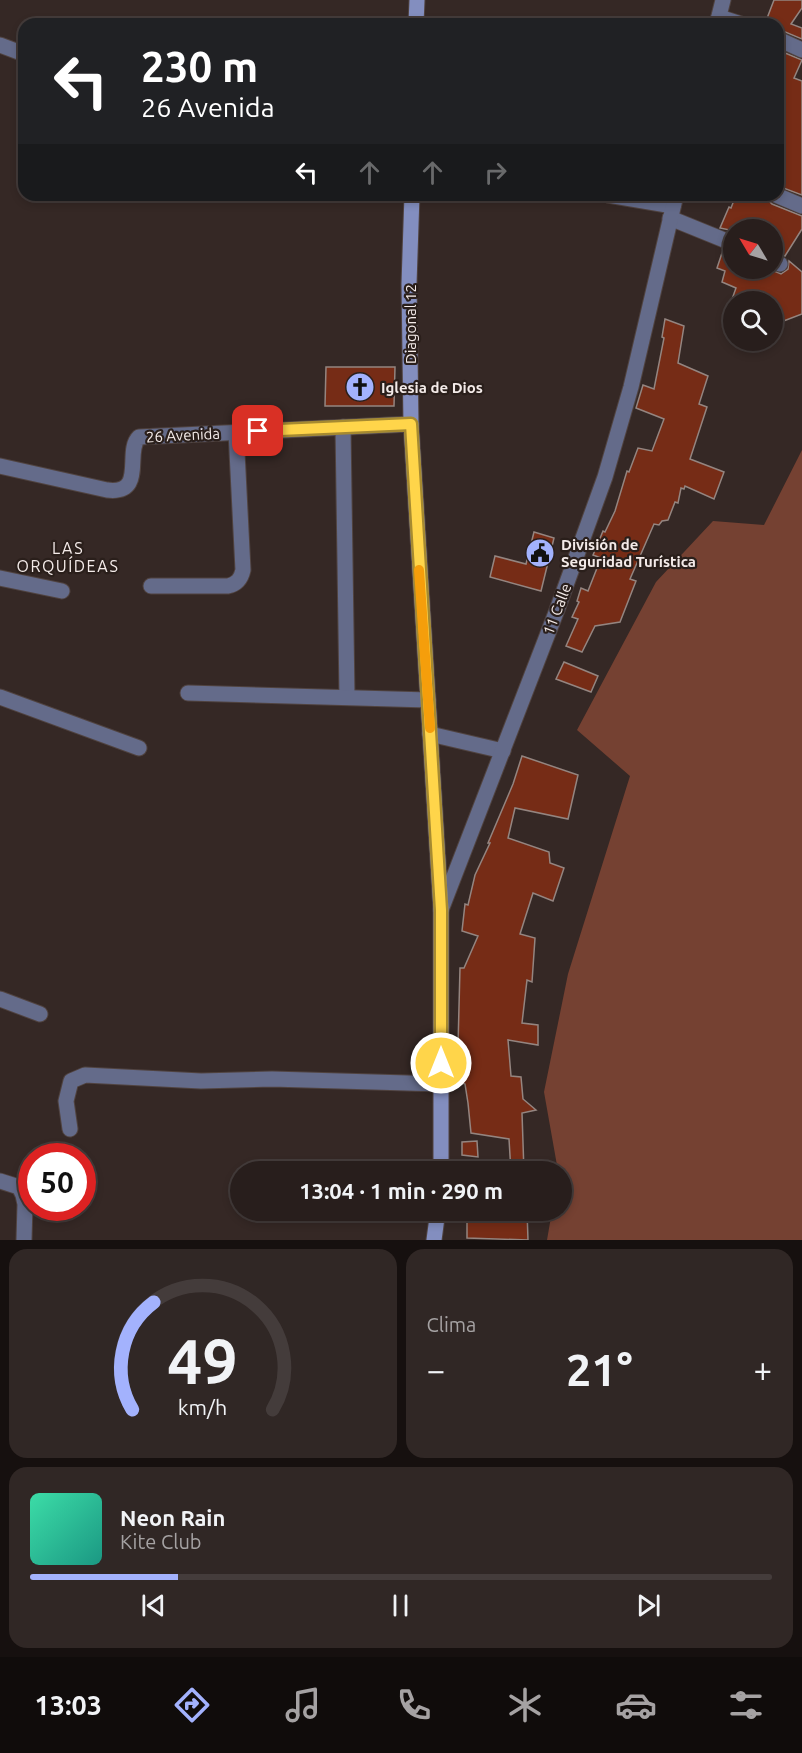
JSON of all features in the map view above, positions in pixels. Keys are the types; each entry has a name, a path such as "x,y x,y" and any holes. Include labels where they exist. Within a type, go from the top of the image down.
{"main road":[{"path":"416,18 417,0"},
{"name":"Diagonal 12","path":"412,201 409,284 411,424 441,910 441,1161"},
{"path":"434,1240 437,1221"}],"street":[{"path":"719,18 723,0"},
{"path":"784,42 802,50"},
{"path":"0,45 18,52"},
{"path":"784,198 802,206"},
{"path":"643,201 673,206 723,237"},
{"name":"11 Calle","path":"441,910 569,578 604,477 631,387 673,206"},
{"name":"26 Avenida","path":"0,466 118,491 124,487 132,475 134,442 139,437 411,424"},
{"path":"343,427 347,697"},
{"path":"151,586 228,586 236,584 240,578 243,570 236,432"},
{"path":"0,578 62,591"},
{"path":"188,693 428,700"},
{"path":"0,697 139,748"},
{"path":"430,734 503,751"},
{"path":"0,999 40,1014"},
{"path":"70,1129 66,1101 71,1081 85,1075 201,1081 272,1079 441,1084"},
{"path":"0,1180 19,1187 23,1195 24,1240"}],"shaded area":[{"path":"802,450 802,1240 547,1240 550,1221 572,1221 572,1161 556,1161 544,1092 568,974 630,776 577,730 656,582 713,521 764,525"}],"building":[{"path":"774,0 802,0 802,8 791,24 802,28 802,39 784,32 784,18 767,18"},
{"path":"784,52 802,60 794,78 802,81 802,195 784,188"},
{"path":"734,201 769,201 802,216 802,229 785,256 783,255 783,219 724,219 729,207 731,208"},
{"path":"723,250 723,270 717,268"},
{"path":"789,261 802,272 802,314 783,321 783,291 735,291 736,288 722,282 723,278 783,279 783,273 788,269"},
{"path":"665,319 684,326 678,363 708,376 699,404 707,407 690,459 724,472 714,499 685,486 684,489 681,488 678,503 675,502 668,520 662,521 659,525 654,524 630,579 636,581 620,622 595,626 582,652 566,646 578,619 572,617 579,602 577,601 581,588 588,591 601,558 593,555 615,511 627,471 629,472 638,448 652,451 664,419 636,408 643,385 654,389 664,338 662,337"},
{"name":"Iglesia de Dios","path":"326,367 395,367 394,406 325,406"},
{"path":"534,532 554,538 541,591 490,577 495,556 526,564"},
{"path":"564,662 598,676 591,692 556,679"},
{"path":"522,756 578,775 568,819 515,808 508,838 549,852 550,863 564,868 553,901 533,893 520,934 535,938 532,982 527,980 522,1023 538,1025 538,1045 508,1040 511,1076 521,1077 523,1099 536,1110 522,1113 524,1161 510,1161 509,1139 471,1133 458,1046 460,968 464,968 478,936 462,931 465,904 468,905 475,875 513,784"},
{"path":"477,1141 478,1157 462,1155 462,1142"},
{"path":"467,1221 527,1221 528,1240 467,1238"}],"slow traffic":[{"path":"419,570 430,728"}],"place":[{"name":"Iglesia de Dios","path":"360,387"},
{"name":"División de Seguridad Turística","path":"540,553"}],"district":[{"name":"LAS ORQUÍDEAS","path":"68,557"}],"route":[{"path":"258,431 411,424 441,910 441,1063"}]}
